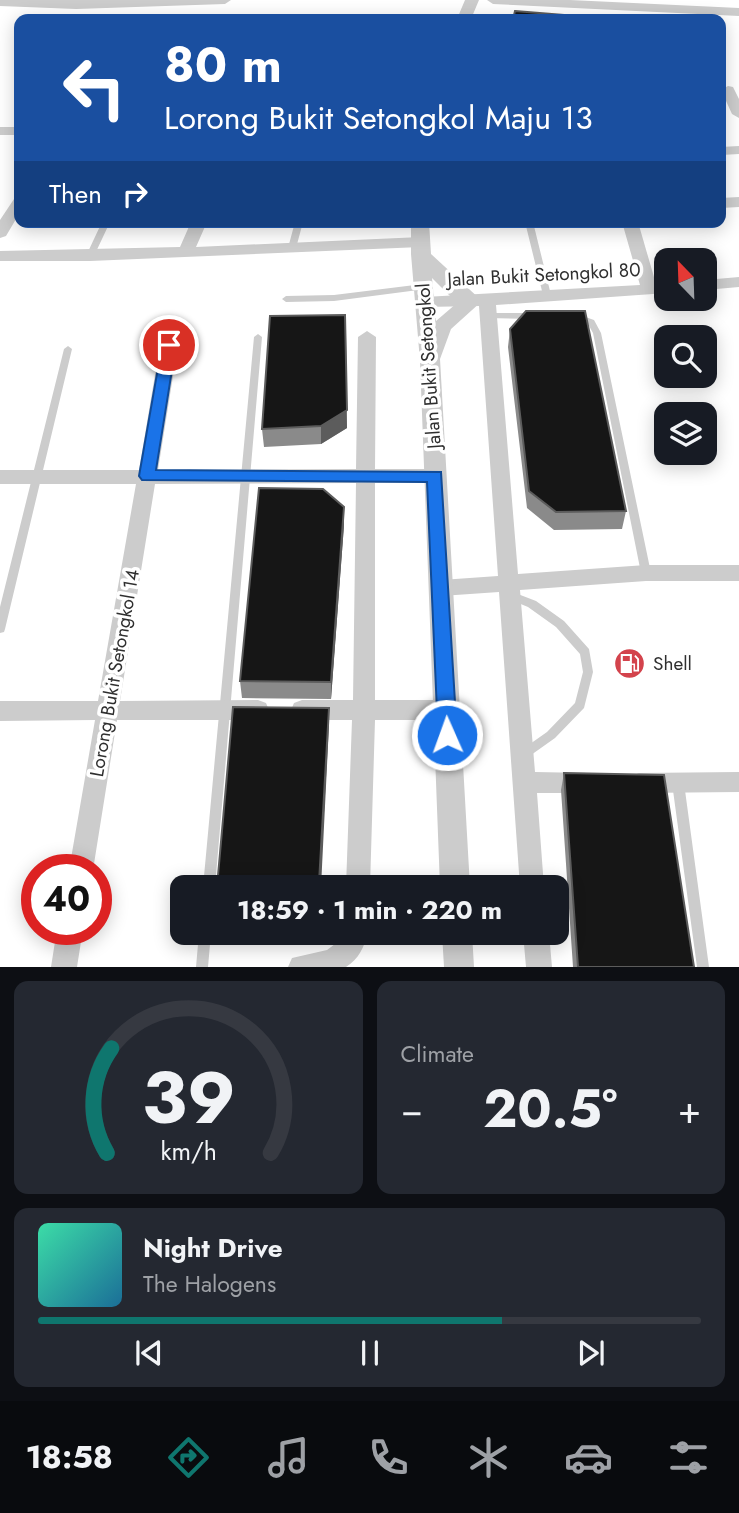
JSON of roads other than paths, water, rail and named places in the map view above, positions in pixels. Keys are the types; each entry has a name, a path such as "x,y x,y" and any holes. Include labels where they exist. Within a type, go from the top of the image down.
{"street":[{"path":"0,2 87,5 225,0"},
{"path":"493,0 739,12"},
{"path":"729,89 739,114"},
{"path":"0,233 14,210"},
{"path":"186,251 196,228"},
{"path":"633,228 654,279"},
{"path":"0,256 90,256 420,240 479,304 509,589 531,875"},
{"name":"Jalan Bukit Setongkol","path":"420,240 430,360 454,875"},
{"path":"718,284 739,282"},
{"name":"Jalan Bukit Setongkol 80","path":"423,294 479,304 547,295 654,289"},
{"path":"430,360 442,326 479,304"},
{"path":"358,875 364,710 367,337"},
{"name":"Lorong Bukit Setongkol 14","path":"84,854 169,345"},
{"path":"0,477 435,476"},
{"path":"441,588 509,589 646,573 739,573"},
{"path":"0,710 446,710"},
{"path":"522,782 739,782"},
{"path":"64,967 67,945"},
{"path":"301,967 327,965 350,945"},
{"path":"457,945 458,967"},
{"path":"537,945 539,967"}],"lane":[{"path":"90,256 103,228"},
{"path":"292,248 297,228"},
{"path":"530,228 547,295"},
{"path":"286,299 423,294"},
{"path":"479,304 542,316"},
{"path":"567,316 580,316 591,322 597,333 646,573"},
{"path":"210,875 222,710 258,337"},
{"path":"0,629 68,349"},
{"path":"509,589 560,624 585,652 588,672 580,705 551,736 521,758"},
{"path":"677,783 703,967"},
{"path":"202,967 204,945"}],"place":[{"name":"Shell","path":"630,663"}]}
